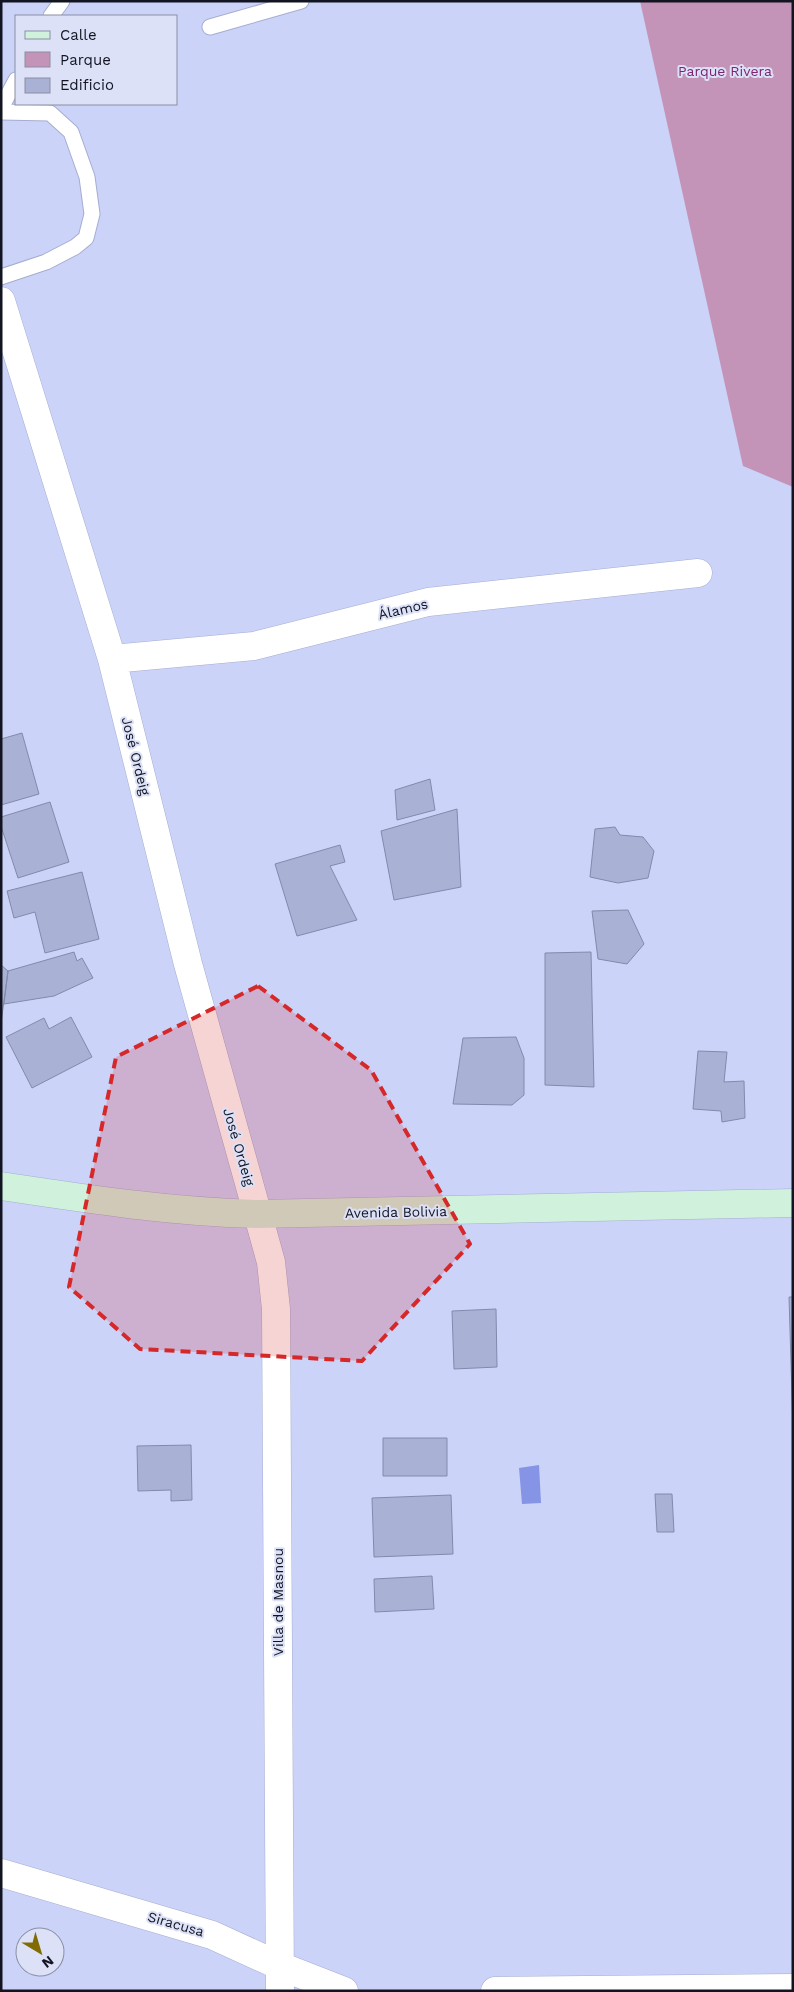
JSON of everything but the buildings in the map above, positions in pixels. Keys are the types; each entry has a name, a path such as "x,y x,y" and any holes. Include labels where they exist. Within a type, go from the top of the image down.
{"street":[{"name":"José Ordeig","path":"1,300 112,659 188,964 258,1214"},
{"name":"Álamos","path":"112,659 254,646 428,602 698,573"},
{"name":"Avenida Bolivia","path":"1,1186 95,1201 206,1213 258,1214 793,1203"},
{"name":"Villa de Masnou","path":"258,1214 271,1262 276,1309 280,1978"},
{"name":"Siracusa","path":"1,1873 212,1934 280,1978 344,1991"},
{"path":"495,1991 793,1988"}],"lane":[{"path":"52,15 62,1"},
{"path":"210,27 301,1"},
{"path":"1,108 15,82"},
{"path":"1,112 50,113 71,132 87,177 92,214 86,238 75,248 46,262 1,277"}],"highlighted area":[{"path":"258,986 371,1070 470,1244 362,1361 140,1349 69,1287 116,1057"}],"green space":[{"name":"Parque Rivera","path":"640,1 793,1 793,487 743,466"}],"water":[{"path":"539,1465 541,1503 522,1504 519,1468"}]}
